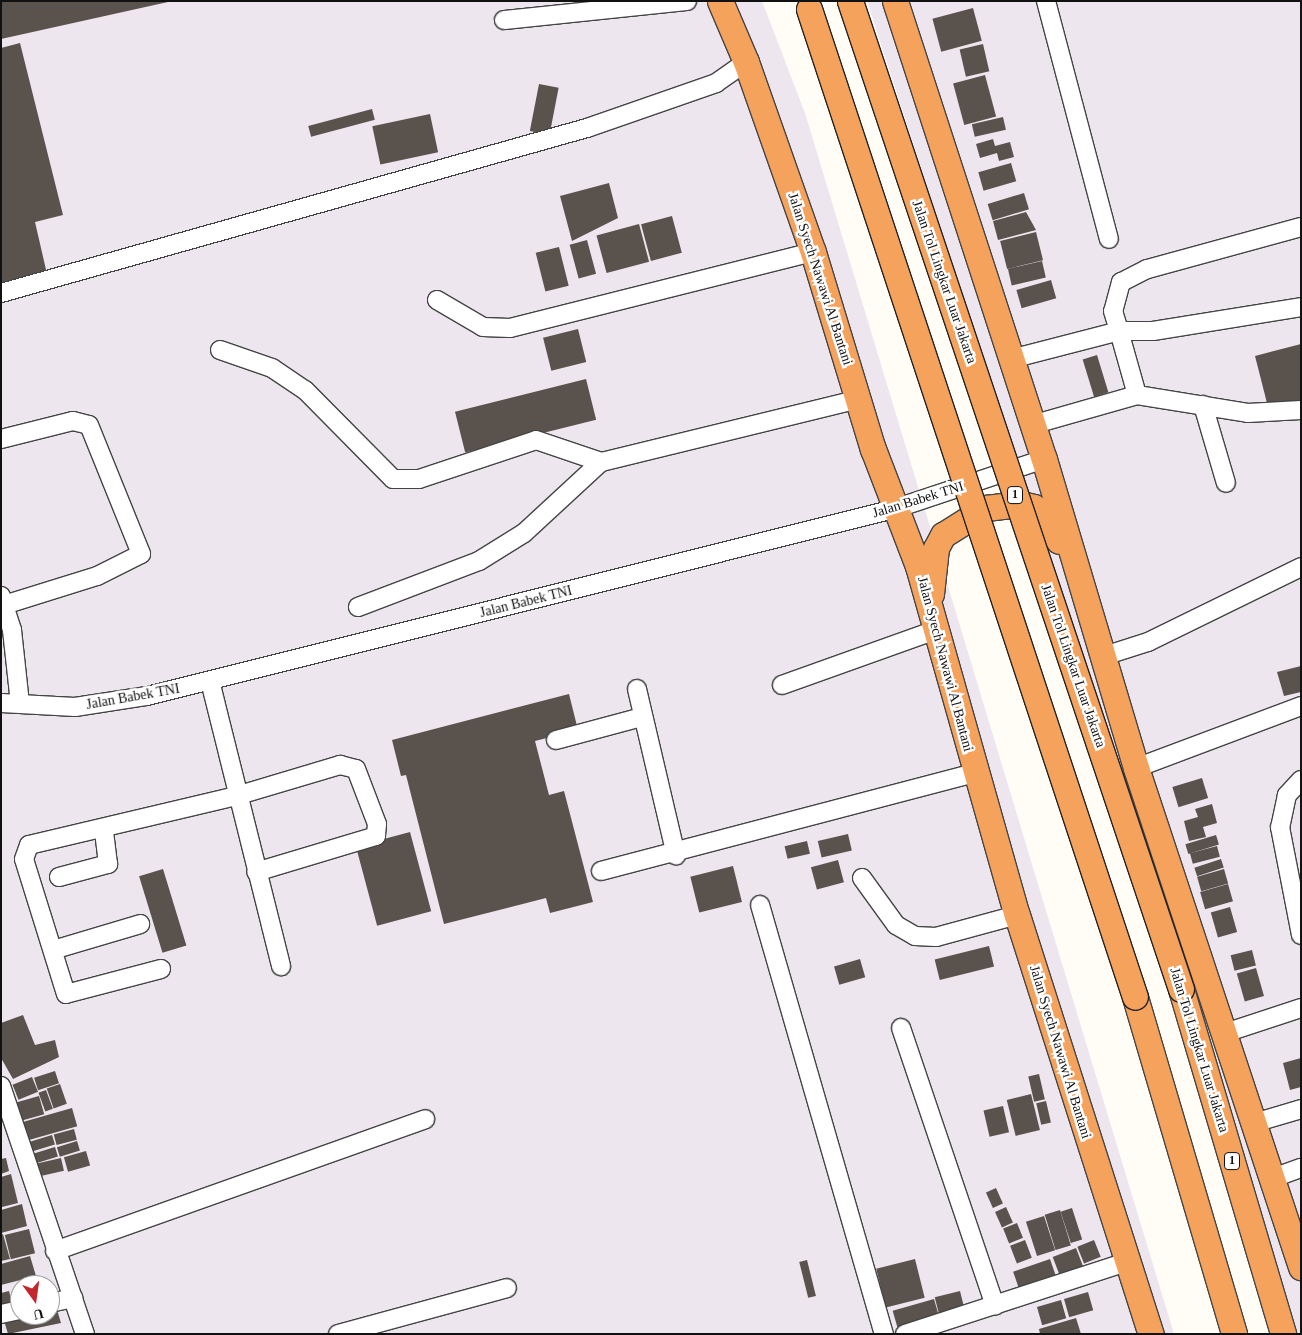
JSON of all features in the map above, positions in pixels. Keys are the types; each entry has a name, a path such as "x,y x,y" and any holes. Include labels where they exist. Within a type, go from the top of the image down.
{"highway":[{"name":"Jalan Syech Nawawi Al Bantani","path":"720,1 746,62 813,252 894,509 930,606 975,772 1017,915 1126,1262 1151,1334"},
{"name":"Jalan Tol Lingkar Luar Jakarta","path":"850,1 1181,989 1283,1334"},
{"path":"895,1 1044,459 1071,558 1104,656 1136,768 1301,1267"},
{"path":"807,5 1135,996 1234,1334"},
{"path":"930,606 933,564 943,535 986,508 1021,504 1034,507 1071,558"}],"street":[{"path":"504,20 687,1"},
{"path":"1046,1 1109,239"},
{"path":"1,293 587,128 716,83 746,62"},
{"path":"1138,395 1119,331 1114,300 1121,282 1147,269 1301,227"},
{"path":"437,300 483,327 510,328 813,252"},
{"path":"1011,359 1119,331 1153,331 1301,307"},
{"path":"220,350 272,368 305,390 393,479 418,479 536,440 601,462"},
{"path":"1032,425 1138,395 1263,415 1301,410"},
{"path":"358,607 479,561 524,533 601,462 859,399"},
{"path":"1203,405 1226,483"},
{"path":"1,439 72,421 89,425 141,554 97,576 3,600 12,630 20,704"},
{"name":"Jalan Babek TNI","path":"1,703 75,707 210,681 894,509 1044,459"},
{"path":"1104,656 1148,642 1301,567"},
{"path":"782,685 936,630"},
{"path":"210,681 236,796 281,966"},
{"path":"637,688 676,855"},
{"path":"1136,768 1301,706"},
{"path":"556,740 642,716"},
{"path":"161,969 69,995 52,950 24,851 29,845 104,829 236,796 349,764 356,769 377,824 371,839 256,872"},
{"path":"602,871 676,855 975,772"},
{"path":"1301,780 1287,795 1280,826 1301,935"},
{"path":"59,877 108,864 104,829"},
{"path":"862,878 896,925 915,936 936,937 1017,915"},
{"path":"760,905 884,1334"},
{"path":"52,950 140,924"},
{"path":"1225,1033 1301,1008"},
{"path":"901,1028 995,1305"},
{"path":"1,1086 55,1251 85,1334"},
{"path":"1254,1123 1301,1109"},
{"path":"55,1251 425,1119"},
{"path":"1273,1178 1301,1168"},
{"path":"905,1334 1126,1262"},
{"path":"338,1334 507,1288"},
{"path":"60,1301 73,1298"}],"shaded area":[{"path":"1,1 762,1 805,113 1174,1334 1,1334"},
{"path":"867,1 1301,1 1301,1334 1298,1334"}],"building":[{"path":"1,1 168,1 168,2 1,39"},
{"path":"973,8 982,41 941,52 932,19"},
{"path":"20,43 63,215 35,222 47,274 1,285 1,48"},
{"path":"983,44 989,71 966,77 960,49"},
{"path":"985,75 996,117 964,125 953,84"},
{"path":"539,84 559,88 549,135 530,131"},
{"path":"372,109 375,120 311,137 308,126"},
{"path":"430,114 438,152 380,164 372,126"},
{"path":"1003,117 1006,130 975,137 972,124"},
{"path":"993,139 995,146 1010,142 1014,157 999,161 997,153 980,158 976,144"},
{"path":"1011,163 1016,181 984,191 978,172"},
{"path":"609,183 618,218 572,241 560,196"},
{"path":"1024,193 1029,209 993,220 988,204"},
{"path":"1026,212 1036,230 998,240 993,221"},
{"path":"672,216 682,253 651,261 641,224"},
{"path":"639,224 649,262 607,273 596,235"},
{"path":"1036,232 1043,260 1007,269 1000,241"},
{"path":"587,240 596,274 579,278 570,245"},
{"path":"559,247 569,286 545,292 536,253"},
{"path":"1042,261 1046,278 1012,285 1008,269"},
{"path":"1051,280 1056,298 1022,308 1016,290"},
{"path":"578,329 586,362 551,371 543,338"},
{"path":"1301,344 1301,402 1269,411 1255,356"},
{"path":"1097,355 1108,392 1094,397 1083,359"},
{"path":"586,379 596,420 465,452 455,412"},
{"path":"1301,666 1301,692 1284,696 1277,672"},
{"path":"569,694 578,730 535,741 549,795 564,791 593,902 550,913 546,898 444,924 406,775 401,776 392,740"},
{"path":"1202,778 1208,798 1178,807 1172,787"},
{"path":"1212,804 1217,823 1203,827 1206,837 1189,841 1184,821 1198,817 1195,809"},
{"path":"410,832 431,911 377,926 356,846"},
{"path":"848,834 852,851 822,858 818,841"},
{"path":"1216,835 1219,845 1188,854 1185,844"},
{"path":"807,841 810,854 788,859 785,846"},
{"path":"1217,846 1220,857 1193,864 1190,853"},
{"path":"1221,859 1224,868 1197,876 1194,868"},
{"path":"838,860 844,882 817,889 811,867"},
{"path":"733,866 742,902 699,913 690,877"},
{"path":"163,869 186,946 162,953 139,876"},
{"path":"1224,869 1228,883 1201,891 1197,877"},
{"path":"1228,884 1233,901 1205,909 1200,892"},
{"path":"1230,907 1237,932 1218,938 1211,913"},
{"path":"989,946 994,966 940,980 935,960"},
{"path":"1252,950 1256,966 1235,971 1231,955"},
{"path":"860,959 865,977 839,985 834,966"},
{"path":"1256,968 1264,996 1245,1001 1237,974"},
{"path":"23,1015 35,1045 55,1040 59,1057 13,1079 1,1058 1,1023"},
{"path":"1301,1058 1301,1087 1290,1090 1283,1063"},
{"path":"55,1071 59,1083 38,1090 34,1078"},
{"path":"1039,1074 1045,1099 1034,1102 1028,1076"},
{"path":"32,1077 38,1092 19,1100 13,1085"},
{"path":"60,1084 67,1104 54,1108 47,1089"},
{"path":"46,1090 53,1109 45,1112 38,1093"},
{"path":"1031,1094 1040,1130 1016,1136 1007,1100"},
{"path":"39,1096 44,1114 22,1121 17,1102"},
{"path":"1046,1101 1051,1122 1041,1125 1036,1103"},
{"path":"1003,1106 1009,1132 990,1137 984,1110"},
{"path":"72,1108 77,1126 27,1141 22,1122"},
{"path":"74,1129 77,1140 57,1145 54,1134"},
{"path":"52,1135 55,1145 32,1152 29,1142"},
{"path":"77,1141 80,1151 60,1157 57,1147"},
{"path":"55,1147 58,1157 37,1163 34,1153"},
{"path":"86,1151 90,1165 68,1172 64,1157"},
{"path":"6,1158 9,1171 1,1174 1,1159"},
{"path":"61,1158 64,1171 38,1177 35,1164"},
{"path":"11,1174 18,1203 2,1207 1,1177"},
{"path":"996,1188 1003,1204 993,1208 986,1192"},
{"path":"22,1204 27,1226 1,1233 1,1210"},
{"path":"1006,1207 1013,1223 1002,1227 995,1212"},
{"path":"1072,1208 1082,1239 1071,1243 1061,1212"},
{"path":"1060,1210 1071,1245 1056,1250 1045,1215"},
{"path":"1044,1216 1055,1250 1037,1256 1026,1222"},
{"path":"1017,1223 1023,1238 1009,1243 1003,1229"},
{"path":"29,1229 35,1253 11,1259 5,1235"},
{"path":"3,1234 10,1259 1,1261 1,1235"},
{"path":"1025,1240 1032,1258 1017,1263 1010,1246"},
{"path":"1094,1240 1101,1257 1084,1263 1077,1247"},
{"path":"1076,1248 1084,1269 1061,1277 1053,1257"},
{"path":"30,1256 36,1275 10,1275 10,1283 1,1285 1,1264"},
{"path":"915,1259 925,1298 886,1307 876,1269"},
{"path":"1050,1259 1057,1279 1020,1292 1013,1272"},
{"path":"807,1260 816,1296 808,1298 799,1262"},
{"path":"9,1291 10,1311 1,1313 1,1293"},
{"path":"960,1291 965,1311 940,1318 935,1297"},
{"path":"1088,1292 1093,1310 1069,1317 1064,1299"},
{"path":"934,1299 940,1320 899,1332 893,1311"},
{"path":"1061,1300 1066,1318 1042,1325 1037,1307"},
{"path":"3,1317 10,1317 10,1325 51,1325 8,1334"},
{"path":"1076,1318 1081,1334 1040,1334 1039,1329"}]}
